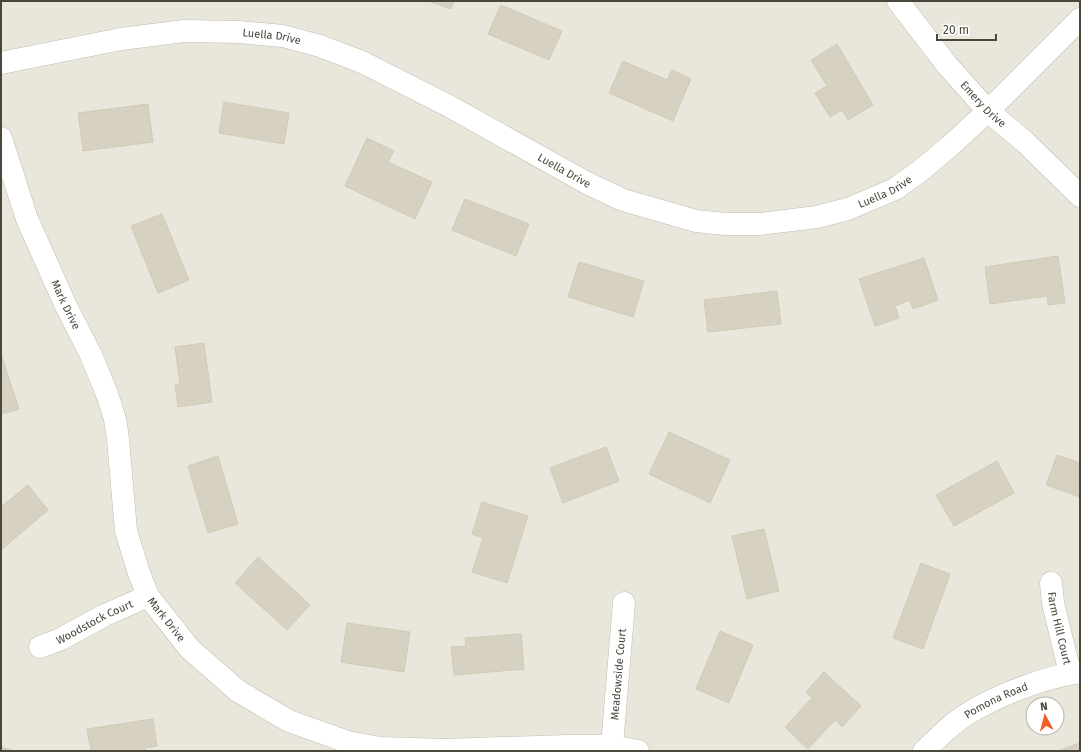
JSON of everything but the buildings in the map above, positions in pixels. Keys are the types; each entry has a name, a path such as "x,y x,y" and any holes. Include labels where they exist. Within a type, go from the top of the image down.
{"street":[{"name":"Emery Drive","path":"898,1 947,64 988,111 1025,142 1080,196"},
{"name":"Luella Drive","path":"1,63 121,39 184,31 239,32 283,36 320,46 362,62 447,105 586,183 623,200 696,221 725,224 760,224 817,217 848,209 895,189 920,171 950,146 988,111 1080,19"},
{"name":"Mark Drive","path":"1,138 27,219 66,306 91,355 107,394 115,419 126,531 139,573 148,596 190,649 238,691 289,721 348,742 380,748 445,750 612,746 638,751"},
{"name":"Farm Hill Court","path":"1051,583 1053,603 1075,672"},
{"name":"Woodstock Court","path":"40,647 62,639 105,615 148,596"},
{"name":"Meadowside Court","path":"612,746 624,603"},
{"name":"Pomona Road","path":"924,751 952,725 975,710 1014,691 1040,681 1075,672"}],"shaded area":[{"path":"1,1 1080,1 1080,751 1,751"}]}
